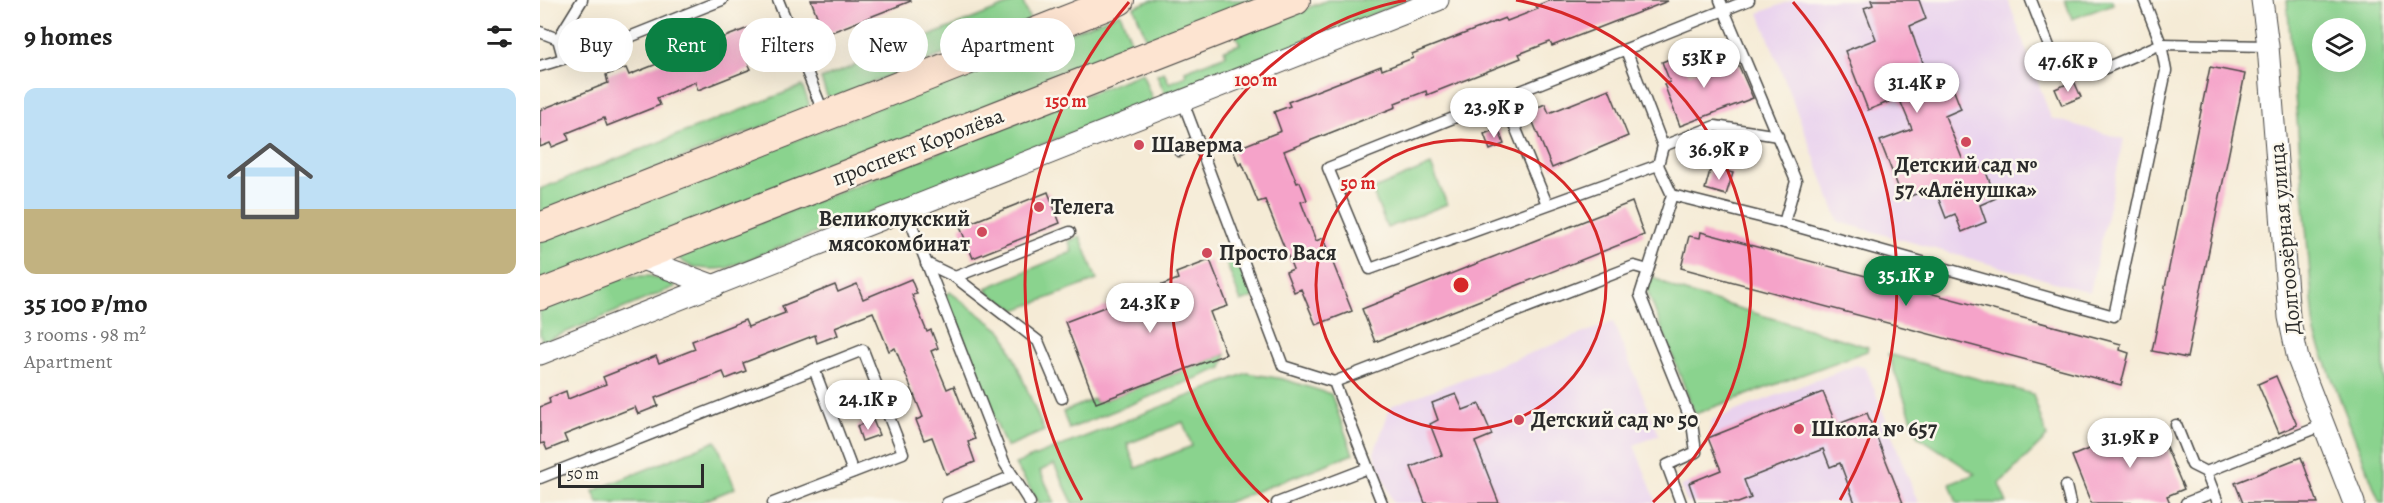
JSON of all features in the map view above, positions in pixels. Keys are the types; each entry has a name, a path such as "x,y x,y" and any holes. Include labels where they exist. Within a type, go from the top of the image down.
{"street":[{"path":"540,228 1119,0"},
{"name":"проспект Королёва","path":"540,295 1295,0"},
{"path":"540,354 1438,0"},
{"name":"Долгоозёрная улица","path":"2262,0 2268,46 2289,317 2298,359 2354,503"},
{"path":"636,257 715,286"}],"lane":[{"path":"571,18 582,0"},
{"path":"633,34 698,4 722,0"},
{"path":"778,0 824,116"},
{"path":"1658,165 1370,269 1328,168 1626,50 1722,5 1749,0"},
{"path":"2031,0 2049,49 2066,66 2094,73 2161,44 2252,48 2268,46"},
{"path":"1672,195 1784,223 2114,316 2166,71 2161,44 2144,0"},
{"path":"1722,5 1796,181 1784,223"},
{"path":"540,32 558,39"},
{"path":"1626,50 1664,146 1658,165 1672,195 1640,295 1692,423 1696,452 1667,465 1681,503"},
{"path":"540,66 558,59"},
{"path":"1503,98 1547,204"},
{"path":"1183,102 1283,366 1334,382 1634,266 1648,270"},
{"path":"1664,146 1715,126 1778,136"},
{"path":"1179,151 1198,140"},
{"path":"906,210 1004,462 1030,503"},
{"path":"955,277 1071,232"},
{"path":"926,263 955,277 1038,341 1062,398"},
{"path":"540,478 863,350 903,453 773,503"},
{"path":"813,369 853,472"},
{"path":"1334,382 1382,503"},
{"path":"2176,425 2192,465 2206,472 2218,503"},
{"path":"2206,472 2324,425"},
{"path":"1277,503 1368,468"},
{"path":"947,503 1013,476"},
{"path":"2066,486 2070,503"},
{"path":"2186,503 2214,492"}],"shaded area":[{"name":"Детский сад № 57 «Алёнушка»","path":"1793,0 2008,0 2051,118 2124,139 2090,292 1839,222 1759,13"},
{"name":"Детский сад № 50","path":"1613,322 1659,435 1634,445 1657,503 1393,503 1374,453 1391,406"},
{"name":"Школа № 657","path":"1856,365 1866,368 1918,503 1687,503 1681,486 1721,470 1708,438 1712,420"}],"green space":[{"path":"1022,0 1029,18 975,18"},
{"path":"1152,0 1263,0 1149,45 1134,7"},
{"path":"1328,0 1409,0 1166,96 1157,75 1164,72 1169,83 1186,76 1185,71 1226,55 1224,50 1240,44 1236,36"},
{"path":"2065,0 2112,0 2113,4 2072,19"},
{"path":"2287,0 2384,0 2384,503 2380,503 2315,334"},
{"path":"1120,13 1135,51 540,284 540,240 969,72 1075,72 1075,31"},
{"path":"940,32 940,56 928,60 928,37"},
{"path":"848,68 848,72 899,72 833,98 827,96 821,79"},
{"path":"1142,73 1153,101 727,268 695,267 679,258 680,254"},
{"path":"802,86 809,103 807,109 540,214 540,189"},
{"path":"1431,165 1447,204 1387,228 1372,190"},
{"path":"1080,236 1097,280 1016,310 990,294 986,288 1072,252 1069,241"},
{"path":"1236,251 1254,297 1241,302 1224,256"},
{"path":"650,276 672,282 675,287 543,342 540,334 540,308 619,278"},
{"path":"1652,276 1675,289 1868,347 1867,351 1695,414 1647,290"},
{"path":"950,292 1004,333 1044,431 1006,447 945,295"},
{"path":"1226,354 1222,368 1069,429 1063,412 1094,399 1096,403"},
{"path":"1888,354 2033,394 2047,437 1999,484 2007,503 1957,503 1950,484 1975,474 1918,436"},
{"path":"1247,373 1283,379 1331,394 1353,454 1226,503 1073,503 1054,464 1040,471 1055,503 1039,503 1015,464","holes":["1183,422 1192,446 1136,468 1127,444"]},
{"path":"716,441 735,488 699,503 598,503 593,491"}],"building":[{"path":"811,0 911,1 868,18 848,18 848,26 836,30 836,18 818,18"},
{"path":"1550,0 1668,1 1552,46 1550,42 1519,54 1521,58 1427,95 1426,91 1395,103 1396,107 1284,151 1297,183 1300,182 1307,200 1301,202 1316,241 1323,238 1352,311 1316,325 1301,289 1294,292 1286,272 1293,269 1265,200 1258,202 1242,163 1239,165 1233,150 1281,131 1274,112 1290,106 1288,102 1381,66 1382,70 1413,58 1412,54 1505,18 1507,21 1538,9 1536,6"},
{"path":"1871,0 1919,0 1926,19 1910,26 1916,45 1932,85 1949,78 1961,109 1945,116 1968,173 1984,167 1996,198 1980,205 1986,222 1962,232 1955,214 1946,218 1934,187 1903,199 1880,141 1912,129 1899,98 1868,110 1845,51 1876,39 1864,8 1873,5"},
{"path":"739,32 739,72 743,72 698,90 695,82 657,98 660,105 607,126 604,118 567,133 569,140 552,147 550,143 540,147 540,110 608,83 606,75 615,72 628,72 629,75 645,69 645,72 727,72 727,36"},
{"path":"1682,54 1689,74 1735,57 1753,98 1680,126 1664,84 1670,82 1662,62"},
{"path":"2210,67 2245,74 2187,358 2152,351"},
{"path":"2074,81 2081,97 2062,105 2055,89"},
{"path":"1609,89 1628,136 1552,168 1532,120 1535,119 1531,110 1545,104 1549,113"},
{"path":"1498,128 1504,144 1490,150 1484,134"},
{"path":"1711,167 1733,173 1726,195 1705,189"},
{"path":"1048,192 1060,223 973,258 960,227"},
{"path":"1632,202 1644,235 1375,342 1362,309"},
{"path":"1701,232 2121,344 2120,350 2129,353 2121,385 1681,268 1689,236 1700,238"},
{"path":"1210,260 1228,306 1210,312 1226,354 1096,403 1065,322 1178,279 1176,273"},
{"path":"911,279 917,294 912,295 927,332 931,330 938,348 931,351 947,389 954,386 975,439 968,442 975,462 946,474 932,437 924,440 916,420 923,417 895,348 889,351 873,312 835,327 838,335 817,343 815,335 743,363 746,371 726,379 723,372 655,398 658,406 638,414 635,407 564,435 567,442 547,450 544,443 540,444 540,407 550,403 549,398 566,391 568,399 606,384 603,377 656,356 659,363 695,349 692,341 745,320 748,327 785,313 782,306 835,285 838,292 857,284 863,299"},
{"path":"2276,376 2297,425 2279,433 2258,384"},
{"path":"1823,392 1836,425 1867,413 1903,503 1855,503 1840,463 1830,467 1823,449 1744,480 1751,498 1738,503 1696,503 1689,483 1721,470 1708,438"},
{"path":"1456,394 1463,410 1479,404 1492,435 1475,442 1499,503 1425,503 1411,467 1442,455 1430,424 1438,420 1432,403"},
{"path":"873,420 879,435 862,441 857,426"},
{"path":"2155,421 2184,489 2167,496 2170,503 2091,503 2072,456"},
{"path":"2301,457 2318,503 2243,503 2235,483"}],"place":[{"name":"Детский сад № 57 «Алёнушка»","path":"1966,142"},
{"name":"Шаверма","path":"1139,145"},
{"name":"Телега","path":"1039,207"},
{"name":"Великолукский мясокомбинат","path":"982,232"},
{"name":"Просто Вася","path":"1207,253"},
{"name":"Детский сад № 50","path":"1519,420"},
{"name":"Школа № 657","path":"1799,429"}]}
